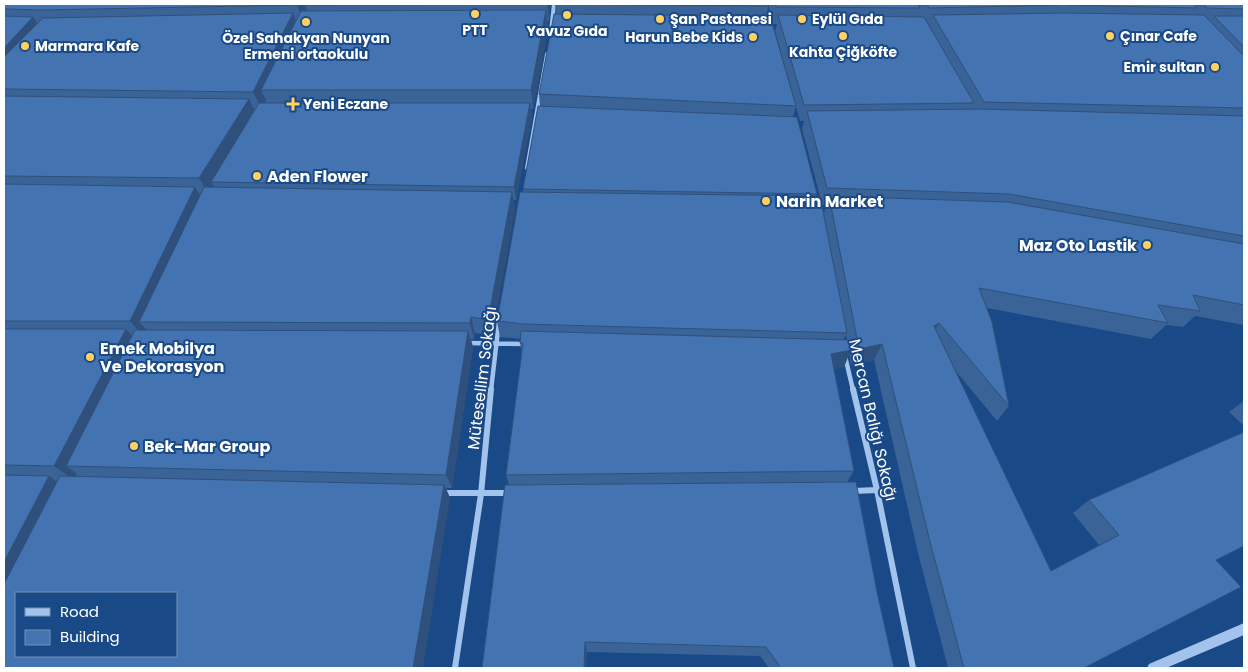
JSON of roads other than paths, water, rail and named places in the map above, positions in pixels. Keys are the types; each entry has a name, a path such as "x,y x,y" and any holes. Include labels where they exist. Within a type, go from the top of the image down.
{"street":[{"path":"550,35 554,4"},
{"path":"542,25 562,25"},
{"path":"526,177 548,45"},
{"path":"536,113 545,113"},
{"name":"Mütesellim Sokağı","path":"455,668 482,494 495,343 500,316"},
{"path":"456,343 535,344"},
{"name":"Mercan Balığı Sokağı","path":"834,353 844,353 877,490 913,668"},
{"path":"847,491 877,490"},
{"path":"432,493 521,493"},
{"path":"1153,668 1244,629"}],"place":[{"name":"PTT","path":"475,14"},
{"name":"Yavuz Gıda","path":"567,15"},
{"name":"Şan Pastanesi","path":"660,19"},
{"name":"Eylül Gıda","path":"802,19"},
{"name":"Özel Sahakyan Nunyan Ermeni ortaokulu","path":"306,22"},
{"name":"Kahta Çiğköfte","path":"843,36"},
{"name":"Çınar Cafe","path":"1110,36"},
{"name":"Harun Bebe Kids","path":"753,37"},
{"name":"Marmara Kafe","path":"25,46"},
{"name":"Emir sultan","path":"1215,67"},
{"name":"Yeni Eczane","path":"293,104"},
{"name":"Aden Flower","path":"257,176"},
{"name":"Narin Market","path":"766,201"},
{"name":"Maz Oto Lastik","path":"1147,245"},
{"name":"Emek Mobilya Ve Dekorasyon","path":"90,357"},
{"name":"Bek-Mar Group","path":"134,446"}]}
